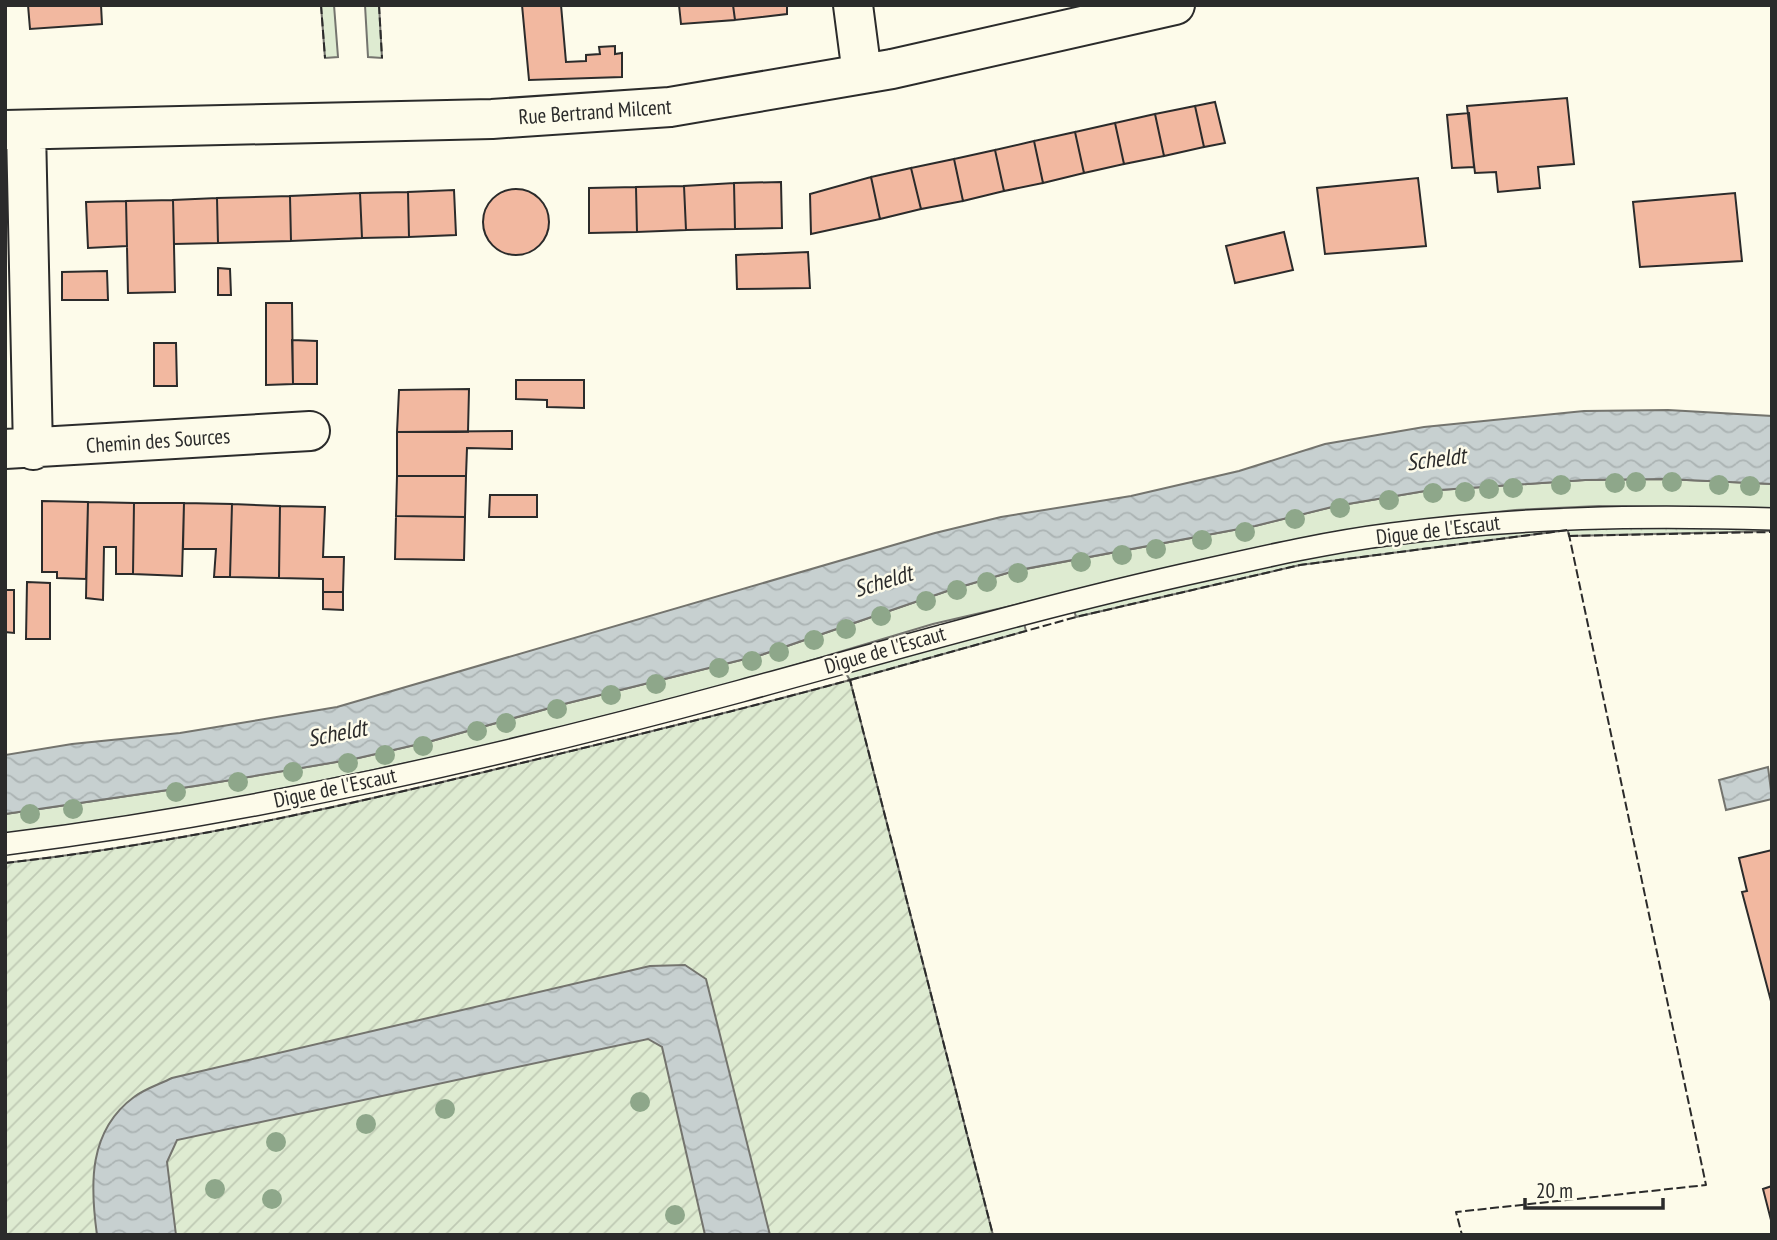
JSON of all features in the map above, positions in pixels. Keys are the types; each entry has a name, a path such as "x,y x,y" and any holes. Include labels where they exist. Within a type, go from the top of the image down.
{"street":[{"path":"853,5 862,74"},
{"name":"Rue Bertrand Milcent","path":"15,130 564,116 734,99 977,51 1175,5"},
{"path":"15,130 19,450"},
{"name":"Chemin des Sources","path":"19,450 310,431"}],"lane":[{"name":"Digue de l'Escaut","path":"5,845 167,821 362,783 669,710 936,635 1117,590 1320,546 1389,534 1515,521 1600,516 1772,519"}],"green space":[{"path":"321,5 334,5 338,57 325,58"},
{"path":"365,5 379,5 382,58 368,57"},
{"path":"1665,479 1772,484 1772,508 1599,506 1515,510 1444,518 1246,551 933,624 742,681 480,748 204,805 5,836 5,814 354,759 428,742 564,704 761,655 950,590 1014,571 1255,526 1336,506 1425,491 1585,480"},
{"path":"1567,527 1772,528 1772,531 1569,536"},
{"path":"1516,530 1568,530 1300,565 1076,617 1074,610 1322,554"},
{"path":"1024,623 1026,631 850,680 845,672"},
{"path":"850,680 993,1235 5,1235 5,863 132,846 319,810 592,746"}],"water":[{"name":"Scheldt","path":"1668,410 1772,416 1772,484 1665,479 1585,480 1425,491 1336,506 1255,526 1014,571 950,590 761,655 564,704 428,742 354,759 5,814 5,755 72,744 180,733 337,707 935,533 1001,517 1131,496 1239,471 1325,444 1424,427 1584,411"},
{"path":"1768,767 1772,799 1726,810 1719,780"},
{"path":"685,965 706,979 770,1235 705,1235 662,1047 648,1039 177,1140 167,1162 176,1235 97,1235 93,1197 100,1142 119,1111 134,1097 152,1087 172,1078 650,966"}],"building":[{"path":"28,5 101,5 102,24 30,29"},
{"path":"522,5 561,5 566,62 586,61 586,55 600,54 599,47 615,46 615,54 622,53 622,77 529,80"},
{"path":"679,5 733,5 735,20 681,24"},
{"path":"733,5 787,5 787,14 735,20"},
{"path":"1567,98 1574,164 1538,167 1540,188 1498,192 1496,172 1475,173 1467,106"},
{"path":"1215,102 1225,143 1204,147 1195,106"},
{"path":"1195,106 1204,147 1164,156 1155,114"},
{"path":"1469,113 1474,167 1452,168 1447,115"},
{"path":"1155,114 1164,156 1124,164 1115,123"},
{"path":"1115,123 1124,164 1084,173 1075,132"},
{"path":"1075,132 1084,173 1043,183 1034,141"},
{"path":"1034,141 1043,183 1004,191 995,150"},
{"path":"995,150 1004,191 963,201 954,159"},
{"path":"954,159 963,201 921,209 911,168"},
{"path":"911,168 921,209 880,219 871,177"},
{"path":"871,177 880,219 811,234 810,194"},
{"path":"1418,178 1426,246 1325,254 1317,188"},
{"path":"781,182 782,228 735,229 734,183"},
{"path":"734,183 735,229 686,230 684,186"},
{"path":"684,186 686,230 637,232 636,187"},
{"path":"636,187 637,232 589,233 589,188"},
{"path":"516,189 539,199 549,222 539,245 516,255 493,245 483,222 493,199"},
{"path":"454,190 456,235 409,237 408,192"},
{"path":"408,192 409,237 362,238 360,193"},
{"path":"360,193 362,238 291,241 290,196"},
{"path":"1735,193 1742,261 1640,267 1633,202"},
{"path":"290,196 291,241 218,243 217,198"},
{"path":"217,198 218,243 174,244 173,200"},
{"path":"173,200 175,292 128,293 126,201"},
{"path":"126,201 127,246 88,248 86,202"},
{"path":"1284,232 1293,270 1235,283 1226,246"},
{"path":"808,252 810,288 737,289 736,255"},
{"path":"218,268 230,269 231,295 218,295"},
{"path":"107,271 108,300 62,300 62,272"},
{"path":"266,303 292,303 293,384 266,385"},
{"path":"292,340 317,341 317,384 293,384"},
{"path":"154,343 176,343 177,386 154,386"},
{"path":"516,380 584,380 584,408 547,407 547,400 516,399"},
{"path":"469,389 468,432 397,432 399,390"},
{"path":"512,431 512,449 467,448 466,476 397,476 397,432"},
{"path":"397,476 466,476 465,517 396,516"},
{"path":"490,495 537,495 537,517 489,517"},
{"path":"42,501 88,502 86,579 57,578 57,572 42,572"},
{"path":"88,502 134,503 133,574 116,574 116,547 104,547 103,600 86,598"},
{"path":"134,503 184,503 182,576 133,574"},
{"path":"184,503 232,504 230,577 214,577 216,549 183,549"},
{"path":"232,504 280,506 279,578 230,577"},
{"path":"280,506 325,507 323,557 344,557 343,592 323,592 323,579 279,578"},
{"path":"396,516 465,517 464,560 395,559"},
{"path":"27,582 50,583 50,639 26,639"},
{"path":"5,590 14,590 14,633 5,632"},
{"path":"323,592 343,592 343,610 323,609"},
{"path":"1772,850 1772,1005 1742,892 1747,891 1739,858"},
{"path":"1772,1186 1772,1224 1763,1189"}],"fence":[{"path":"321,5 325,58"},
{"path":"379,5 382,58"},
{"path":"850,680 1076,617 1300,565 1568,530 1706,1185 1456,1212 1462,1235"},
{"path":"1569,536 1772,532"},
{"path":"5,863 132,846 319,810 592,746 850,680 993,1235"}]}
